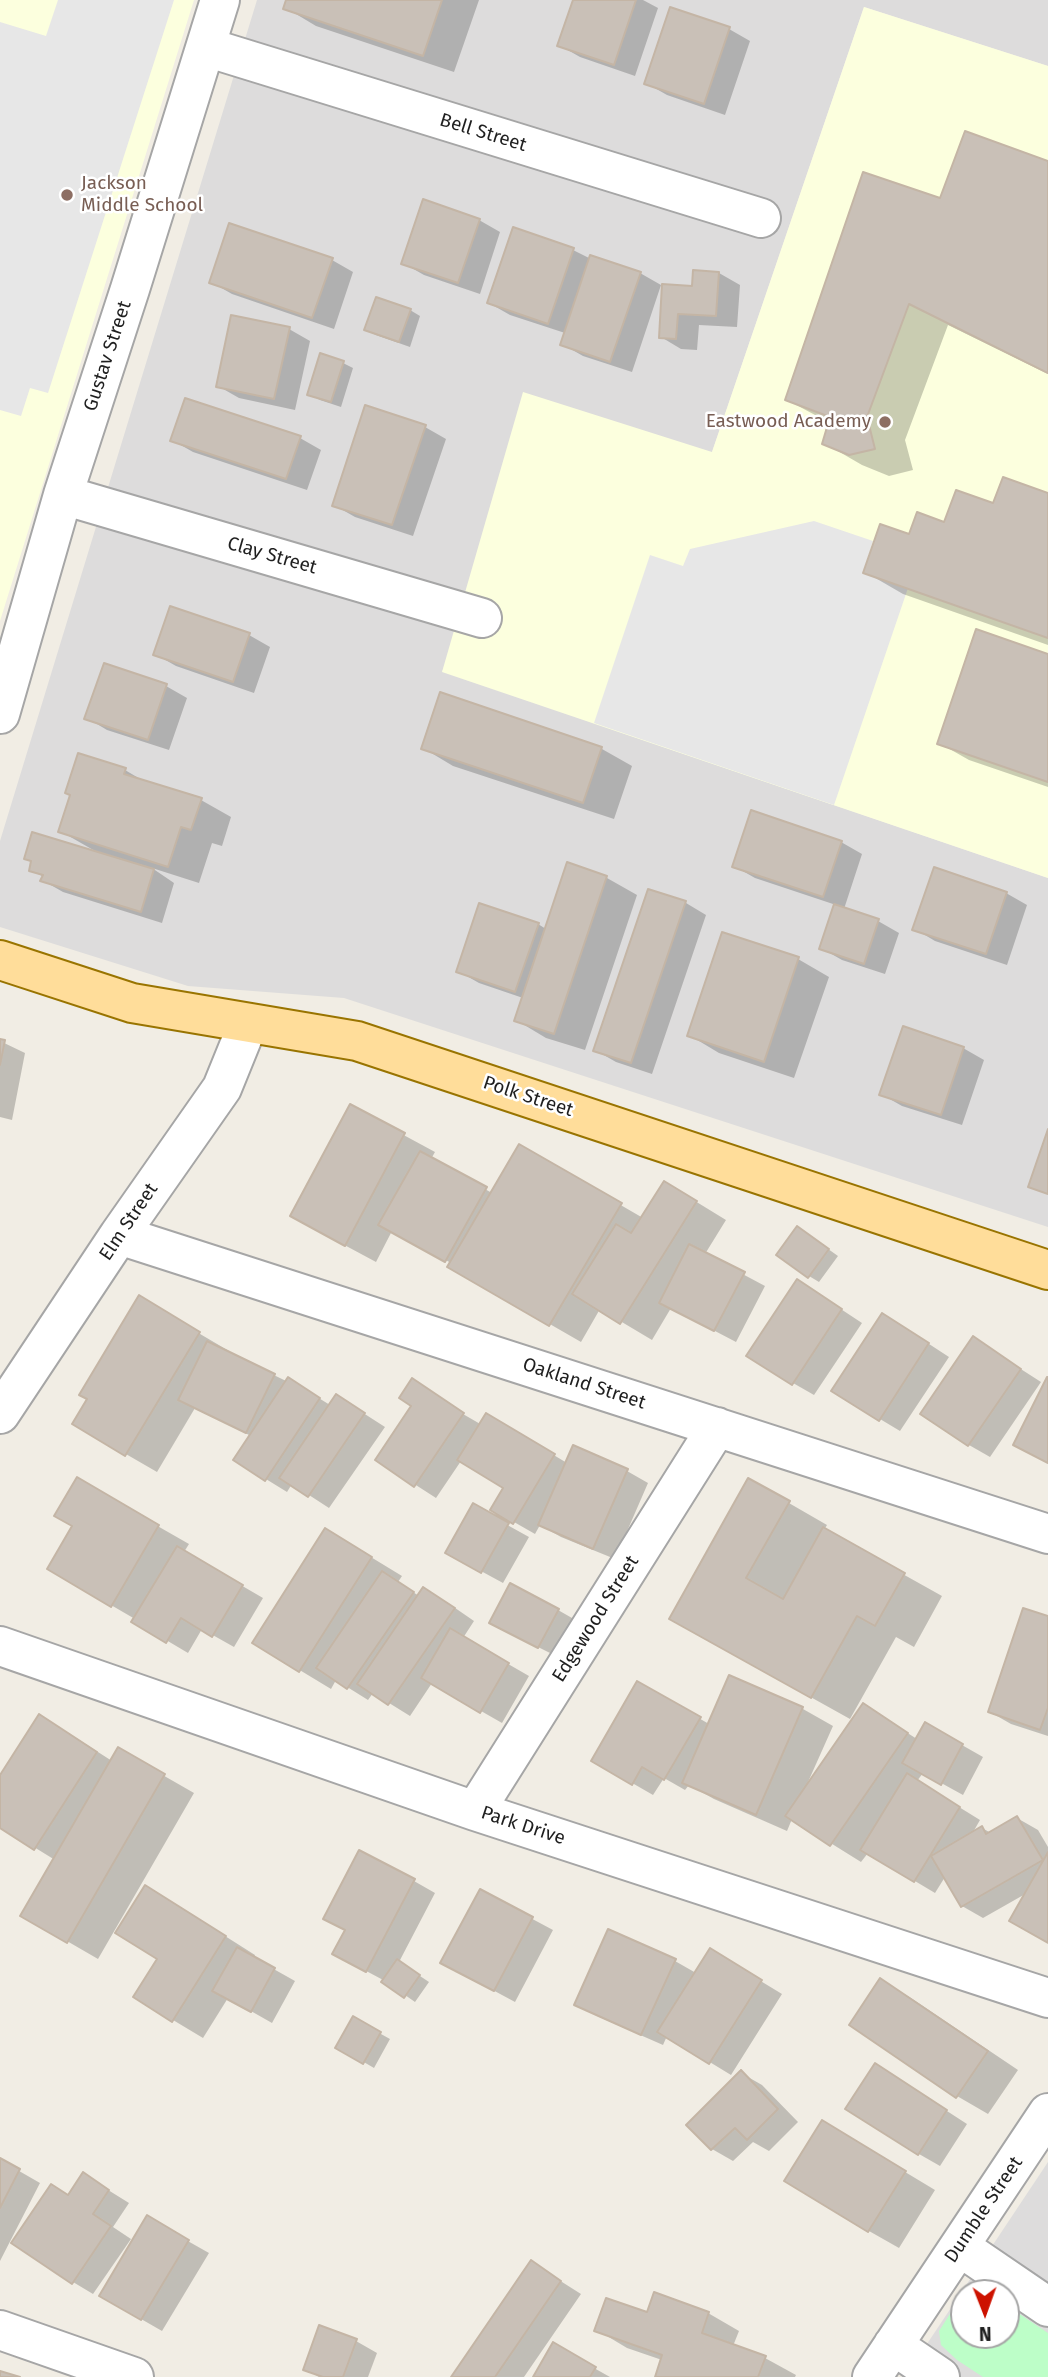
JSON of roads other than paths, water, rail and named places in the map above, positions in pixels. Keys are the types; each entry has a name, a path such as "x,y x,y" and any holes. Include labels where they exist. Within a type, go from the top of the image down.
{"main road":[{"name":"Polk Street","path":"0,960 132,1003 357,1041 1048,1270"}],"street":[{"name":"Gustav Street","path":"0,714 63,495 220,0"},
{"name":"Bell Street","path":"206,47 761,218"},
{"name":"Clay Street","path":"63,495 482,618"},
{"name":"Elm Street","path":"0,1414 119,1235 222,1088 248,1024"},
{"name":"Oakland Street","path":"119,1235 1048,1534"},
{"name":"Edgewood Street","path":"475,1811 717,1427"},
{"name":"Park Drive","path":"0,1646 475,1811 1048,1998"},
{"name":"Dumble Street","path":"872,2377 1048,2113"},
{"path":"960,2247 1048,2307"},
{"path":"0,2330 134,2377"},
{"path":"893,2345 940,2377"}],"place":[{"name":"Jackson Middle School","path":"67,195"},
{"name":"Eastwood Academy","path":"885,422"}]}
